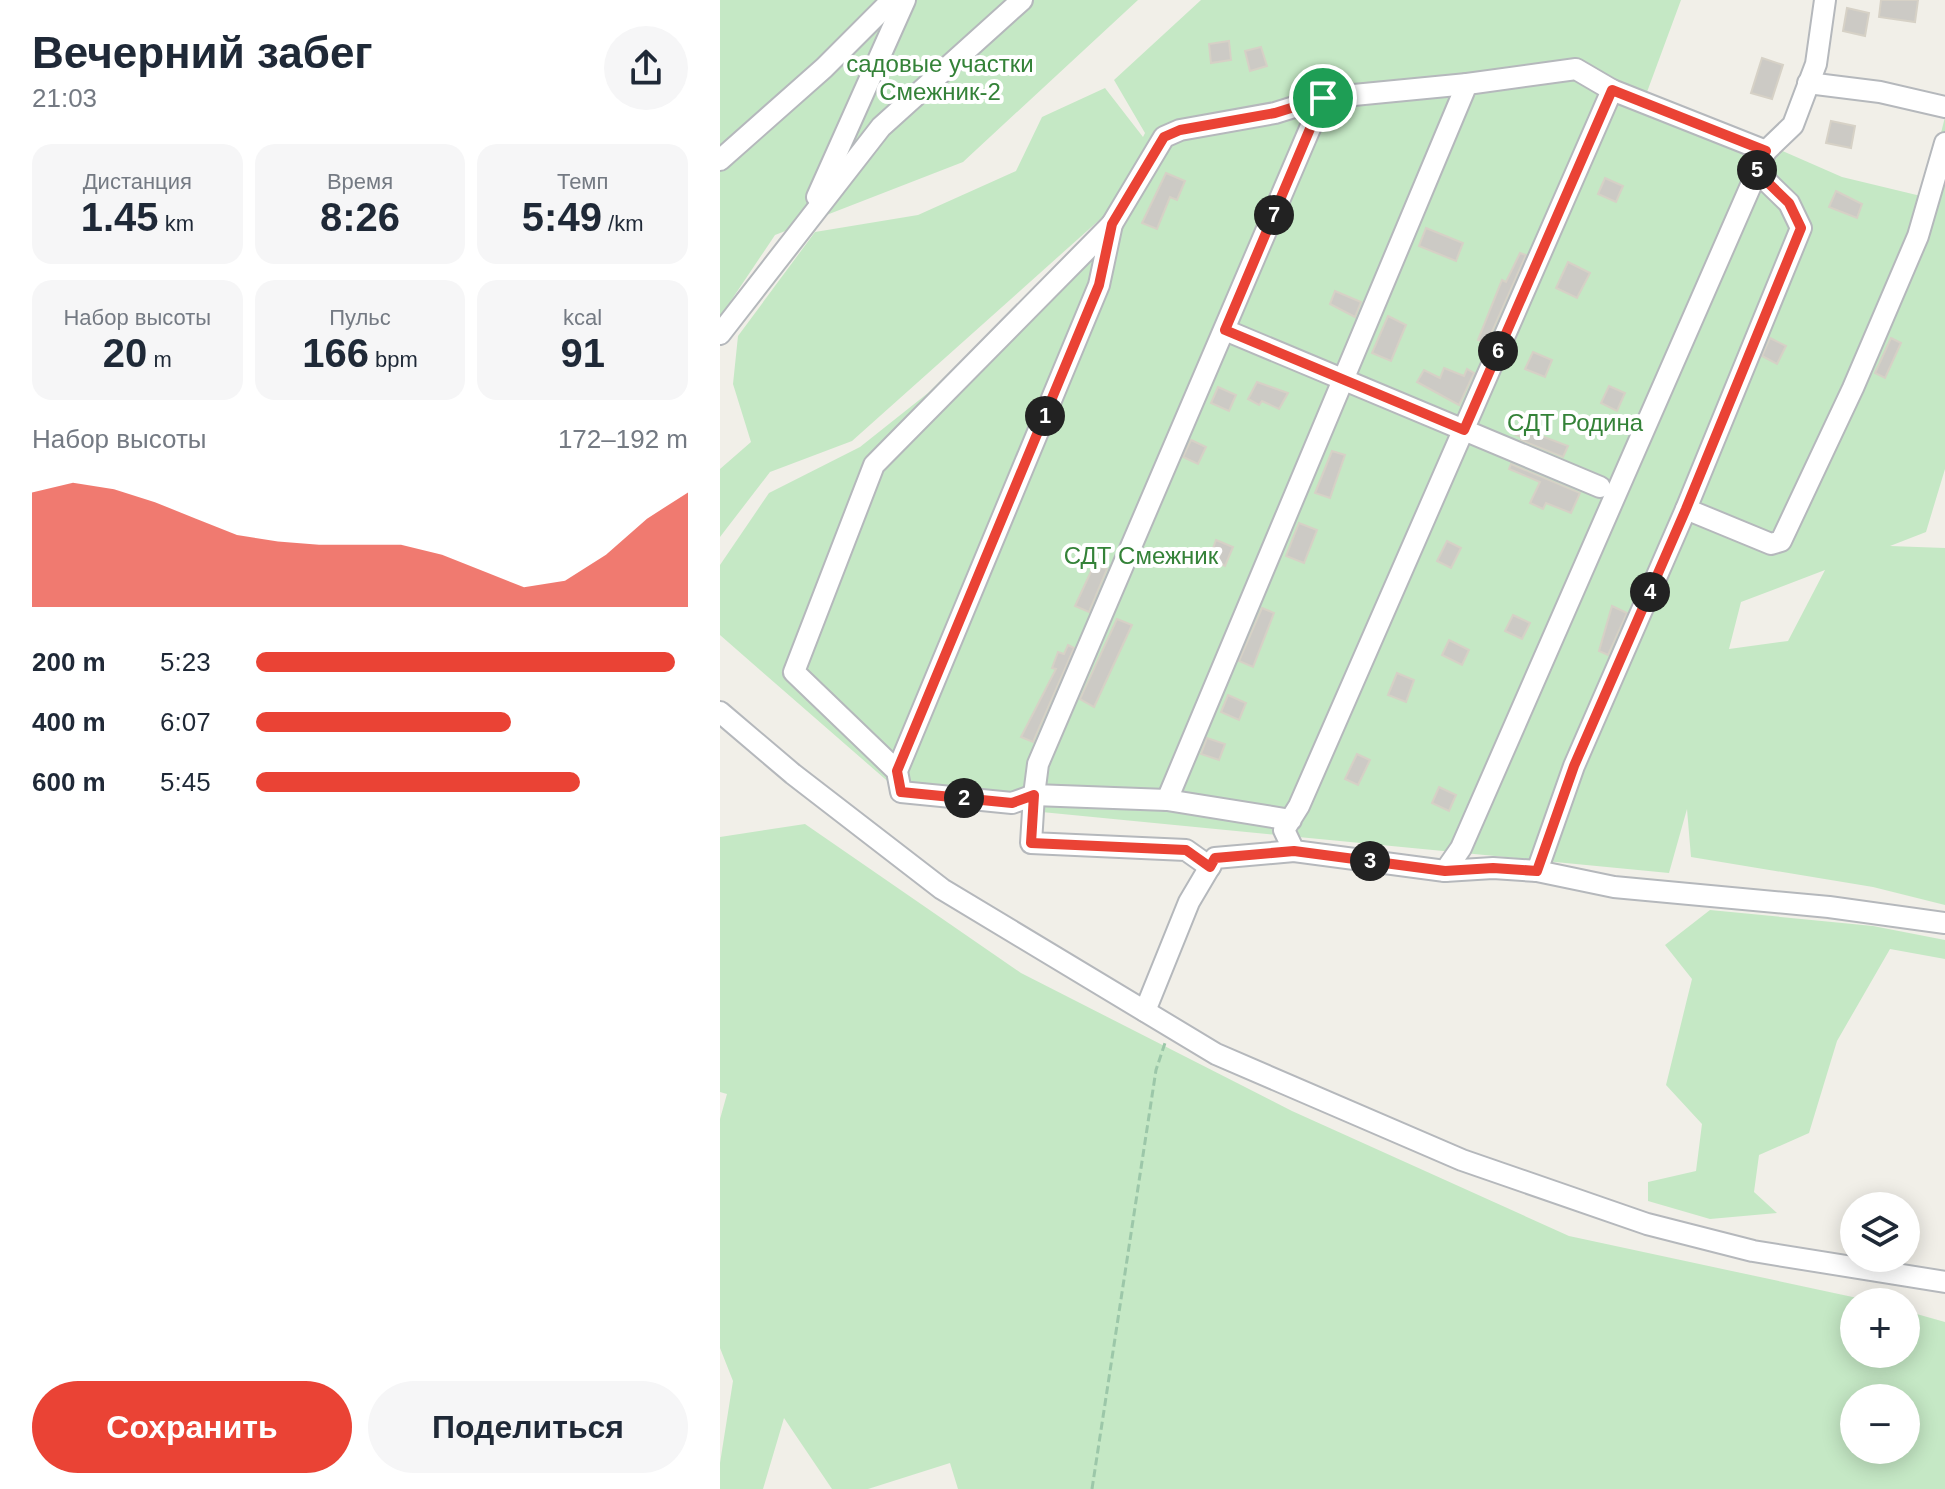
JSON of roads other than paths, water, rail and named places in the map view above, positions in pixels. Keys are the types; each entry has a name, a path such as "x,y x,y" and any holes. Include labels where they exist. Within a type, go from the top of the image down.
{"street":[{"path":"720,160 824,68 892,0"},
{"path":"803,227 905,0"},
{"path":"720,334 881,127 1022,0"},
{"path":"1445,871 1461,848 1766,151 1793,125 1816,64 1825,0"},
{"path":"897,771 794,672 868,479 874,465 1112,224 1164,137 1180,130 1275,113 1323,98 1467,84 1576,69 1612,90 1766,151"},
{"path":"1808,83 1880,92 1945,107"},
{"path":"1167,800 1467,84"},
{"path":"1294,851 1284,830 1464,430 1612,90"},
{"path":"1210,867 1186,850 1031,843 1038,764 1323,98"},
{"path":"1686,509 1771,544 1781,541 1853,388 1918,236 1945,143"},
{"path":"1537,871 1574,766 1686,509 1801,228 1789,203 1757,172"},
{"path":"1112,224 1099,285 897,771 901,792 1012,803 1034,795 1167,800 1291,820"},
{"path":"1225,330 1600,487"},
{"path":"720,712 793,774 942,889 1216,1054 1462,1160 1647,1224 1753,1251 1939,1284"},
{"path":"1145,1011 1189,902 1215,858 1294,851 1445,871 1493,868 1537,871 1614,887 1829,907 1945,923"}],"park label":[{"name":"садовые участки Смежник-2","path":"940,78"},
{"name":"СДТ Родина","path":"1575,423"},
{"name":"СДТ Смежник","path":"1141,556"}]}
